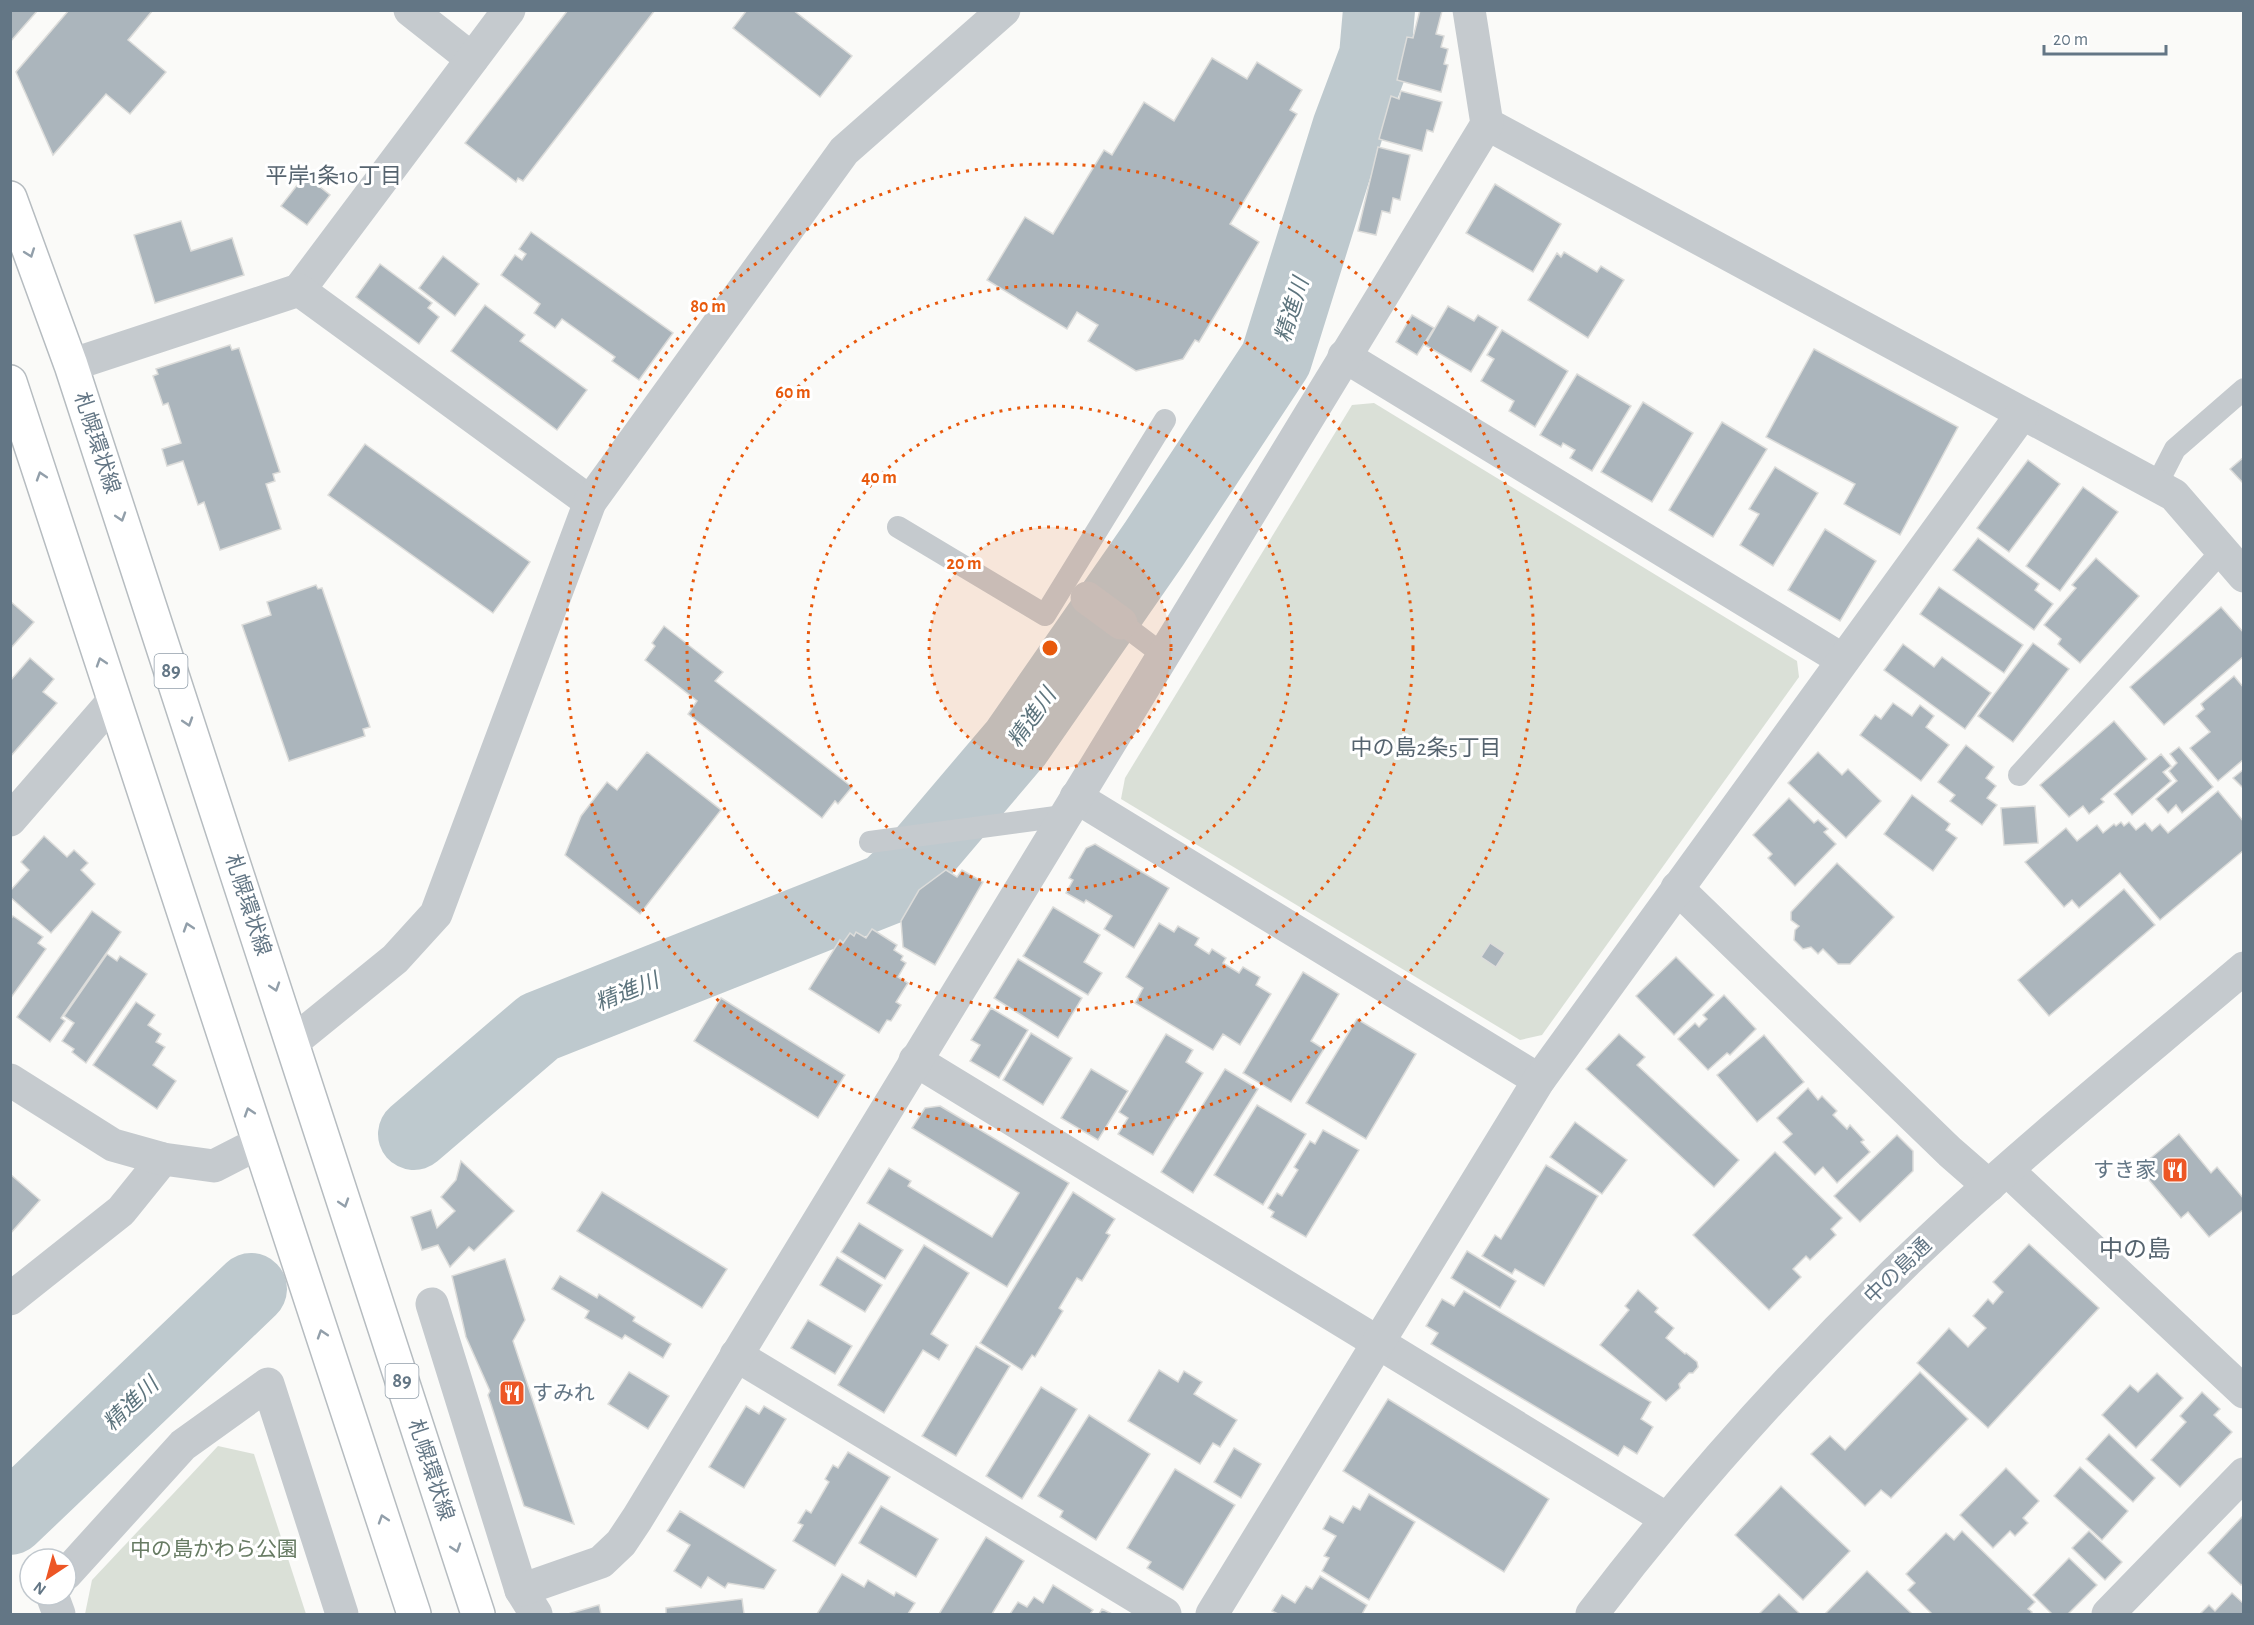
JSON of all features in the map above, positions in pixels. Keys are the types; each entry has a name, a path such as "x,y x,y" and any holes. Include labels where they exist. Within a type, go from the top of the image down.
{"main road":[{"name":"札幌環状線","path":"10,198 71,365 478,1614"},
{"path":"11,385 414,1614"}],"street":[{"path":"410,10 472,59"},
{"path":"71,365 299,290 509,10"},
{"path":"293,1042 395,959 436,914 590,502 844,151 1004,10"},
{"path":"432,1304 528,1602 587,1567 601,1562 612,1553 637,1519 1486,124 1469,10"},
{"path":"1486,124 2174,495 2244,576"},
{"path":"299,290 590,502"},
{"path":"1344,356 1843,660"},
{"path":"1212,1614 1539,1080 2022,414"},
{"path":"1077,590 1121,623"},
{"path":"10,820 114,700"},
{"path":"1070,807 1539,1080"},
{"path":"1677,888 1950,1152 1998,1178 2244,1392"},
{"name":"中の島通","path":"1599,1612 1667,1519 1747,1425 1906,1262 1998,1178 2244,968"},
{"path":"915,1060 1667,1519"},
{"path":"10,1080 113,1144 163,1159 214,1166 260,1143"},
{"path":"10,1299 121,1211 163,1159"},
{"path":"736,1355 1165,1614"},
{"path":"78,1561 183,1444 268,1384 342,1614"},
{"path":"2108,1614 2244,1474"}],"lane":[{"path":"2156,486 2175,448 2244,389"},
{"path":"898,527 1045,615 1077,590 1165,420"},
{"path":"2019,775 2222,551"},
{"path":"1121,623 1162,654"},
{"path":"870,842 989,825 1070,807"}],"green space":[{"path":"1374,403 1797,661 1799,677 1542,1035 1520,1040 1121,799 1125,778 1352,405"},
{"name":"中の島かわら公園","path":"218,1446 254,1454 306,1614 85,1614 92,1580"}],"building":[{"path":"10,10 38,10 10,42"},
{"path":"69,10 153,10 128,40 166,72 130,114 106,94 53,155 16,72"},
{"path":"568,10 655,10 523,181 518,178 516,182 465,143"},
{"path":"747,10 793,10 852,56 820,97 733,28"},
{"path":"1420,10 1442,11 1436,34 1444,36 1441,47 1448,49 1444,64 1448,65 1441,92 1397,80 1407,37 1413,38"},
{"path":"1212,58 1247,79 1257,62 1302,90 1290,110 1297,114 1230,224 1259,242 1199,342 1195,340 1183,359 1136,371 1088,341 1098,325 1077,312 1067,329 987,280 1025,217 1053,234 1104,150 1112,155 1144,102 1174,121"},
{"path":"1401,91 1442,102 1433,132 1427,130 1422,151 1379,139 1391,96 1399,99"},
{"path":"1378,147 1410,155 1400,200 1393,198 1390,213 1382,211 1376,235 1358,231"},
{"path":"305,175 330,195 307,225 281,206"},
{"path":"1495,184 1561,224 1533,272 1466,233"},
{"path":"181,221 191,251 232,238 244,275 155,303 134,235"},
{"path":"531,232 673,333 639,380 612,361 615,357 562,319 555,328 534,313 540,304 501,275 515,255 522,260 526,254 519,249"},
{"path":"1564,252 1597,272 1601,266 1624,280 1588,338 1528,300 1557,253 1561,257"},
{"path":"443,256 479,284 455,316 419,288"},
{"path":"380,264 432,303 428,308 439,317 419,344 356,297"},
{"path":"485,305 525,335 520,341 587,390 557,430 451,351"},
{"path":"1448,306 1474,321 1478,315 1498,327 1471,372 1425,345"},
{"path":"1412,315 1434,328 1417,355 1396,342"},
{"path":"1502,330 1568,371 1535,427 1509,411 1514,401 1481,381 1494,359 1487,355"},
{"path":"230,345 232,350 239,348 280,472 273,474 275,481 266,484 281,529 220,550 204,502 198,505 183,461 167,466 162,449 181,443 168,403 163,405 153,376 158,374 156,369"},
{"path":"1814,349 1958,427 1900,535 1844,504 1855,484 1766,437"},
{"path":"1577,374 1631,406 1592,471 1570,458 1575,450 1563,443 1561,447 1540,435"},
{"path":"1643,402 1693,433 1652,502 1601,472"},
{"path":"1722,422 1767,449 1713,537 1669,510"},
{"path":"365,444 530,562 493,613 328,495"},
{"path":"2244,457 2244,484 2230,469"},
{"path":"2028,460 2060,484 2009,552 1977,528"},
{"path":"1775,467 1818,493 1773,566 1740,545 1759,514 1749,509"},
{"path":"2083,487 2118,512 2060,591 2026,566"},
{"path":"1825,529 1876,561 1840,621 1788,590"},
{"path":"1978,538 2039,584 2035,590 2053,604 2034,630 1953,570"},
{"path":"2096,558 2139,596 2080,663 2058,644 2061,639 2044,625 2076,588 2072,585"},
{"path":"316,585 318,589 322,588 370,727 363,729 365,736 289,761 242,625 271,615 267,602"},
{"path":"1939,587 2023,645 2004,673 1920,614"},
{"path":"10,601 34,622 10,649"},
{"path":"2221,607 2244,633 2244,656 2164,725 2130,687"},
{"path":"664,626 723,672 715,681 852,787 838,804 835,801 822,818 688,714 697,701 645,660 655,646 652,643"},
{"path":"2033,643 2069,669 2013,742 1978,716"},
{"path":"1903,644 1934,667 1942,657 1991,693 1965,729 1884,670"},
{"path":"30,658 54,679 43,692 57,703 10,757 10,681"},
{"path":"2234,676 2244,688 2244,759 2218,781 2190,748 2210,732 2196,716 2204,709 2201,704"},
{"path":"1893,703 1912,716 1920,705 1934,716 1926,727 1949,745 1921,781 1860,735 1875,715 1881,719"},
{"path":"2114,721 2147,759 2101,799 2104,802 2089,814 2083,806 2069,817 2040,785"},
{"path":"1966,745 1994,767 1986,778 1996,786 1987,798 1997,805 1982,825 1950,801 1955,795 1938,782"},
{"path":"2179,747 2213,787 2182,813 2176,805 2168,813 2156,799 2177,781 2169,771 2177,763 2170,754"},
{"path":"647,752 721,810 640,914 565,855 581,816 607,782 617,790"},
{"path":"1818,752 1842,775 1848,769 1881,801 1846,838 1788,783"},
{"path":"2161,754 2171,766 2163,772 2171,781 2132,815 2114,794"},
{"path":"2244,769 2244,789 2233,778"},
{"path":"2218,791 2244,822 2244,850 2160,920 2120,873 2079,908 2072,900 2064,907 2025,862 2066,828 2077,841 2097,825 2103,833 2114,824 2116,826 2121,822 2124,826 2129,822 2136,830 2145,823 2152,831 2160,824 2168,833"},
{"path":"1912,795 1950,824 1946,830 1957,838 1933,871 1884,834"},
{"path":"1789,798 1814,823 1818,820 1828,829 1824,832 1836,844 1795,886 1768,858 1772,854 1753,835"},
{"path":"2035,806 2038,843 2004,845 2001,808"},
{"path":"44,836 67,857 74,850 88,863 81,870 95,884 51,933 10,897 10,891 29,870 21,862"},
{"path":"1095,844 1169,888 1134,948 1104,929 1112,916 1086,900 1084,903 1066,893 1073,880 1069,878 1086,848"},
{"path":"1837,863 1894,917 1850,964 1838,964 1823,949 1818,954 1811,947 1803,949 1794,940 1795,930 1799,926 1791,920 1791,912"},
{"path":"946,870 957,877 962,870 983,882 935,965 903,947 901,921 919,890"},
{"path":"2124,889 2155,925 2049,1016 2018,980"},
{"path":"1053,907 1100,935 1084,962 1102,973 1088,995 1023,956"},
{"path":"92,911 121,932 61,1018 65,1021 50,1042 17,1017"},
{"path":"13,916 43,937 38,943 46,949 10,999 10,920"},
{"path":"1159,923 1174,932 1178,926 1199,938 1195,945 1209,954 1212,949 1226,958 1223,963 1239,973 1243,967 1260,977 1256,985 1271,994 1240,1045 1223,1034 1213,1050 1135,1003 1143,988 1126,977"},
{"path":"872,929 897,945 894,950 903,956 901,960 906,963 898,977 908,983 896,1002 901,1005 891,1021 887,1020 879,1033 809,989 840,940 843,943 850,933 854,936 856,932 866,938"},
{"path":"1490,943 1505,953 1496,967 1481,957"},
{"path":"107,954 117,961 120,956 147,974 86,1063 72,1052 74,1049 62,1041 74,1023 64,1016"},
{"path":"1676,957 1714,995 1674,1035 1636,996"},
{"path":"1018,959 1082,998 1058,1038 994,998"},
{"path":"1303,972 1339,994 1311,1041 1324,1049 1291,1102 1243,1073"},
{"path":"1724,995 1756,1029 1730,1055 1727,1053 1708,1070 1678,1039 1695,1023 1699,1027 1707,1019 1703,1015"},
{"path":"721,998 845,1075 818,1118 694,1041"},
{"path":"136,1002 155,1015 148,1025 161,1034 156,1042 165,1047 153,1065 176,1081 157,1109 93,1065"},
{"path":"991,1008 1028,1030 999,1078 970,1061 980,1045 971,1040"},
{"path":"1357,1019 1416,1054 1366,1139 1306,1103"},
{"path":"1031,1033 1072,1058 1043,1105 1003,1080"},
{"path":"1166,1034 1193,1050 1186,1062 1203,1073 1153,1155 1118,1134 1128,1118 1119,1112"},
{"path":"1619,1034 1645,1057 1637,1065 1739,1160 1714,1187 1586,1069"},
{"path":"1764,1035 1804,1082 1757,1122 1717,1075"},
{"path":"1091,1069 1128,1091 1098,1140 1061,1118"},
{"path":"1225,1069 1258,1089 1193,1193 1161,1172"},
{"path":"1808,1088 1818,1100 1822,1096 1837,1111 1833,1115 1847,1129 1850,1125 1864,1140 1861,1142 1870,1152 1837,1183 1823,1167 1815,1175 1783,1142 1792,1134 1777,1118"},
{"path":"1257,1105 1306,1134 1263,1205 1214,1175"},
{"path":"940,1106 1069,1183 1007,1287 867,1203 889,1168 911,1181 908,1186 992,1237 1019,1193 912,1128 925,1108"},
{"path":"1575,1122 1627,1160 1602,1194 1550,1157"},
{"path":"1323,1130 1359,1150 1306,1237 1271,1217 1274,1212 1268,1208 1277,1193 1282,1196 1298,1170 1294,1167 1310,1141 1315,1144"},
{"path":"2179,1134 2211,1173 2217,1167 2244,1199 2244,1209 2209,1237 2188,1212 2181,1218 2139,1168"},
{"path":"1897,1135 1913,1151 1913,1171 1860,1222 1834,1196"},
{"path":"1775,1152 1842,1218 1831,1229 1836,1235 1810,1260 1806,1256 1793,1269 1801,1277 1769,1310 1693,1235"},
{"path":"461,1161 514,1211 474,1251 469,1247 450,1267 438,1245 422,1250 411,1217 431,1210 437,1228 455,1211 441,1197 456,1180"},
{"path":"1546,1165 1598,1196 1544,1286 1515,1269 1512,1274 1482,1256 1495,1235 1501,1239"},
{"path":"10,1174 40,1200 10,1234"},
{"path":"602,1192 727,1269 702,1308 577,1231"},
{"path":"1073,1192 1115,1219 1106,1233 1110,1235 1082,1281 1077,1278 1059,1308 1063,1311 1035,1357 1032,1355 1022,1370 980,1343"},
{"path":"859,1223 903,1250 885,1279 841,1252"},
{"path":"2029,1244 2099,1308 1988,1428 1917,1363 1949,1328 1968,1347 1986,1328 1973,1316 1988,1299 1993,1304 2003,1292 1993,1282"},
{"path":"924,1245 969,1273 931,1334 948,1345 939,1360 923,1350 884,1413 838,1385"},
{"path":"1467,1251 1516,1281 1500,1308 1451,1278"},
{"path":"837,1257 882,1285 865,1312 820,1285"},
{"path":"505,1259 525,1320 513,1341 574,1524 524,1506 488,1395 490,1391 466,1337 452,1276"},
{"path":"560,1276 597,1298 599,1294 635,1317 633,1321 671,1344 663,1358 625,1335 622,1339 585,1318 589,1311 552,1289"},
{"path":"1638,1290 1658,1308 1655,1312 1674,1328 1666,1338 1697,1362 1698,1367 1693,1373 1689,1373 1679,1384 1680,1388 1666,1401 1600,1345 1629,1310 1625,1306"},
{"path":"1464,1291 1651,1402 1641,1419 1653,1427 1637,1454 1624,1446 1618,1456 1431,1344 1438,1333 1426,1326 1442,1299 1454,1306"},
{"path":"808,1320 852,1346 835,1374 791,1348"},
{"path":"976,1346 1010,1366 956,1456 922,1436"},
{"path":"1159,1370 1178,1382 1184,1371 1202,1382 1194,1394 1237,1420 1220,1447 1213,1443 1200,1464 1128,1421"},
{"path":"629,1372 669,1396 648,1429 608,1404"},
{"path":"1920,1372 1968,1419 1891,1498 1881,1490 1865,1506 1811,1454 1830,1436 1845,1450"},
{"path":"2157,1373 2183,1398 2136,1448 2102,1415 2130,1385 2138,1392"},
{"path":"1041,1387 1077,1409 1022,1499 986,1476"},
{"path":"2202,1392 2220,1409 2214,1415 2232,1432 2180,1487 2151,1460 2186,1422 2180,1416"},
{"path":"1388,1399 1549,1499 1504,1572 1343,1471"},
{"path":"746,1406 759,1414 764,1406 786,1419 744,1488 709,1467"},
{"path":"1089,1415 1150,1454 1096,1540 1060,1517 1063,1511 1038,1496"},
{"path":"2109,1434 2155,1478 2133,1502 2086,1459"},
{"path":"1234,1448 1261,1464 1241,1498 1214,1482"},
{"path":"848,1452 890,1477 835,1566 793,1541 803,1525 798,1523 806,1510 811,1513 829,1482 825,1479 833,1465 838,1468"},
{"path":"2080,1467 2128,1511 2102,1540 2054,1496"},
{"path":"2006,1468 2039,1501 2023,1518 2028,1523 2015,1536 2010,1531 1993,1548 1960,1515"},
{"path":"1175,1469 1235,1505 1183,1590 1147,1568 1151,1562 1127,1548"},
{"path":"1781,1486 1850,1551 1803,1600 1735,1535"},
{"path":"1369,1494 1415,1522 1369,1600 1322,1571 1329,1558 1324,1556 1336,1536 1323,1529 1330,1516 1343,1523 1353,1506 1360,1510"},
{"path":"881,1506 938,1539 916,1577 859,1543"},
{"path":"680,1511 776,1570 764,1589 728,1583 725,1588 708,1577 701,1588 674,1571 690,1545 667,1531"},
{"path":"2244,1515 2244,1583 2241,1585 2208,1553"},
{"path":"1962,1531 2035,1602 2028,1609 2032,1612 2030,1614 1932,1614 1908,1590 1915,1583 1906,1574 1946,1533 1954,1540"},
{"path":"2089,1531 2122,1562 2105,1580 2072,1548"},
{"path":"986,1537 1024,1561 992,1614 939,1614"},
{"path":"2069,1558 2097,1585 2068,1614 2052,1614 2033,1595"},
{"path":"1867,1571 1912,1614 1825,1614"},
{"path":"842,1574 864,1587 868,1580 894,1596 896,1592 915,1603 908,1614 817,1614"},
{"path":"1320,1576 1367,1605 1362,1614 1278,1614 1272,1611 1282,1595 1295,1603 1306,1586 1312,1589"},
{"path":"1053,1585 1093,1610 1090,1614 1010,1614 1018,1602 1027,1607 1034,1597 1043,1603"},
{"path":"2232,1593 2244,1604 2244,1614 2200,1614 2209,1605 2215,1611"},
{"path":"1779,1594 1800,1614 1759,1614"},
{"path":"742,1599 744,1614 666,1614 666,1608"},
{"path":"599,1605 601,1614 568,1614"},
{"path":"1102,1609 1112,1614 1099,1614"}],"waterway":[{"name":"精進川","path":"414,1134 539,1027 887,889 914,863 1016,743 1154,544 1276,359 1348,128 1375,56 1379,10"},
{"name":"精進川","path":"10,1519 251,1289"}],"place":[{"name":"すき家","path":"2175,1170"},
{"name":"すみれ","path":"512,1393"}],"district":[{"name":"平岸1条10丁目","path":"334,176"},
{"name":"中の島2条5丁目","path":"1426,748"},
{"name":"中の島","path":"2135,1250"}]}
